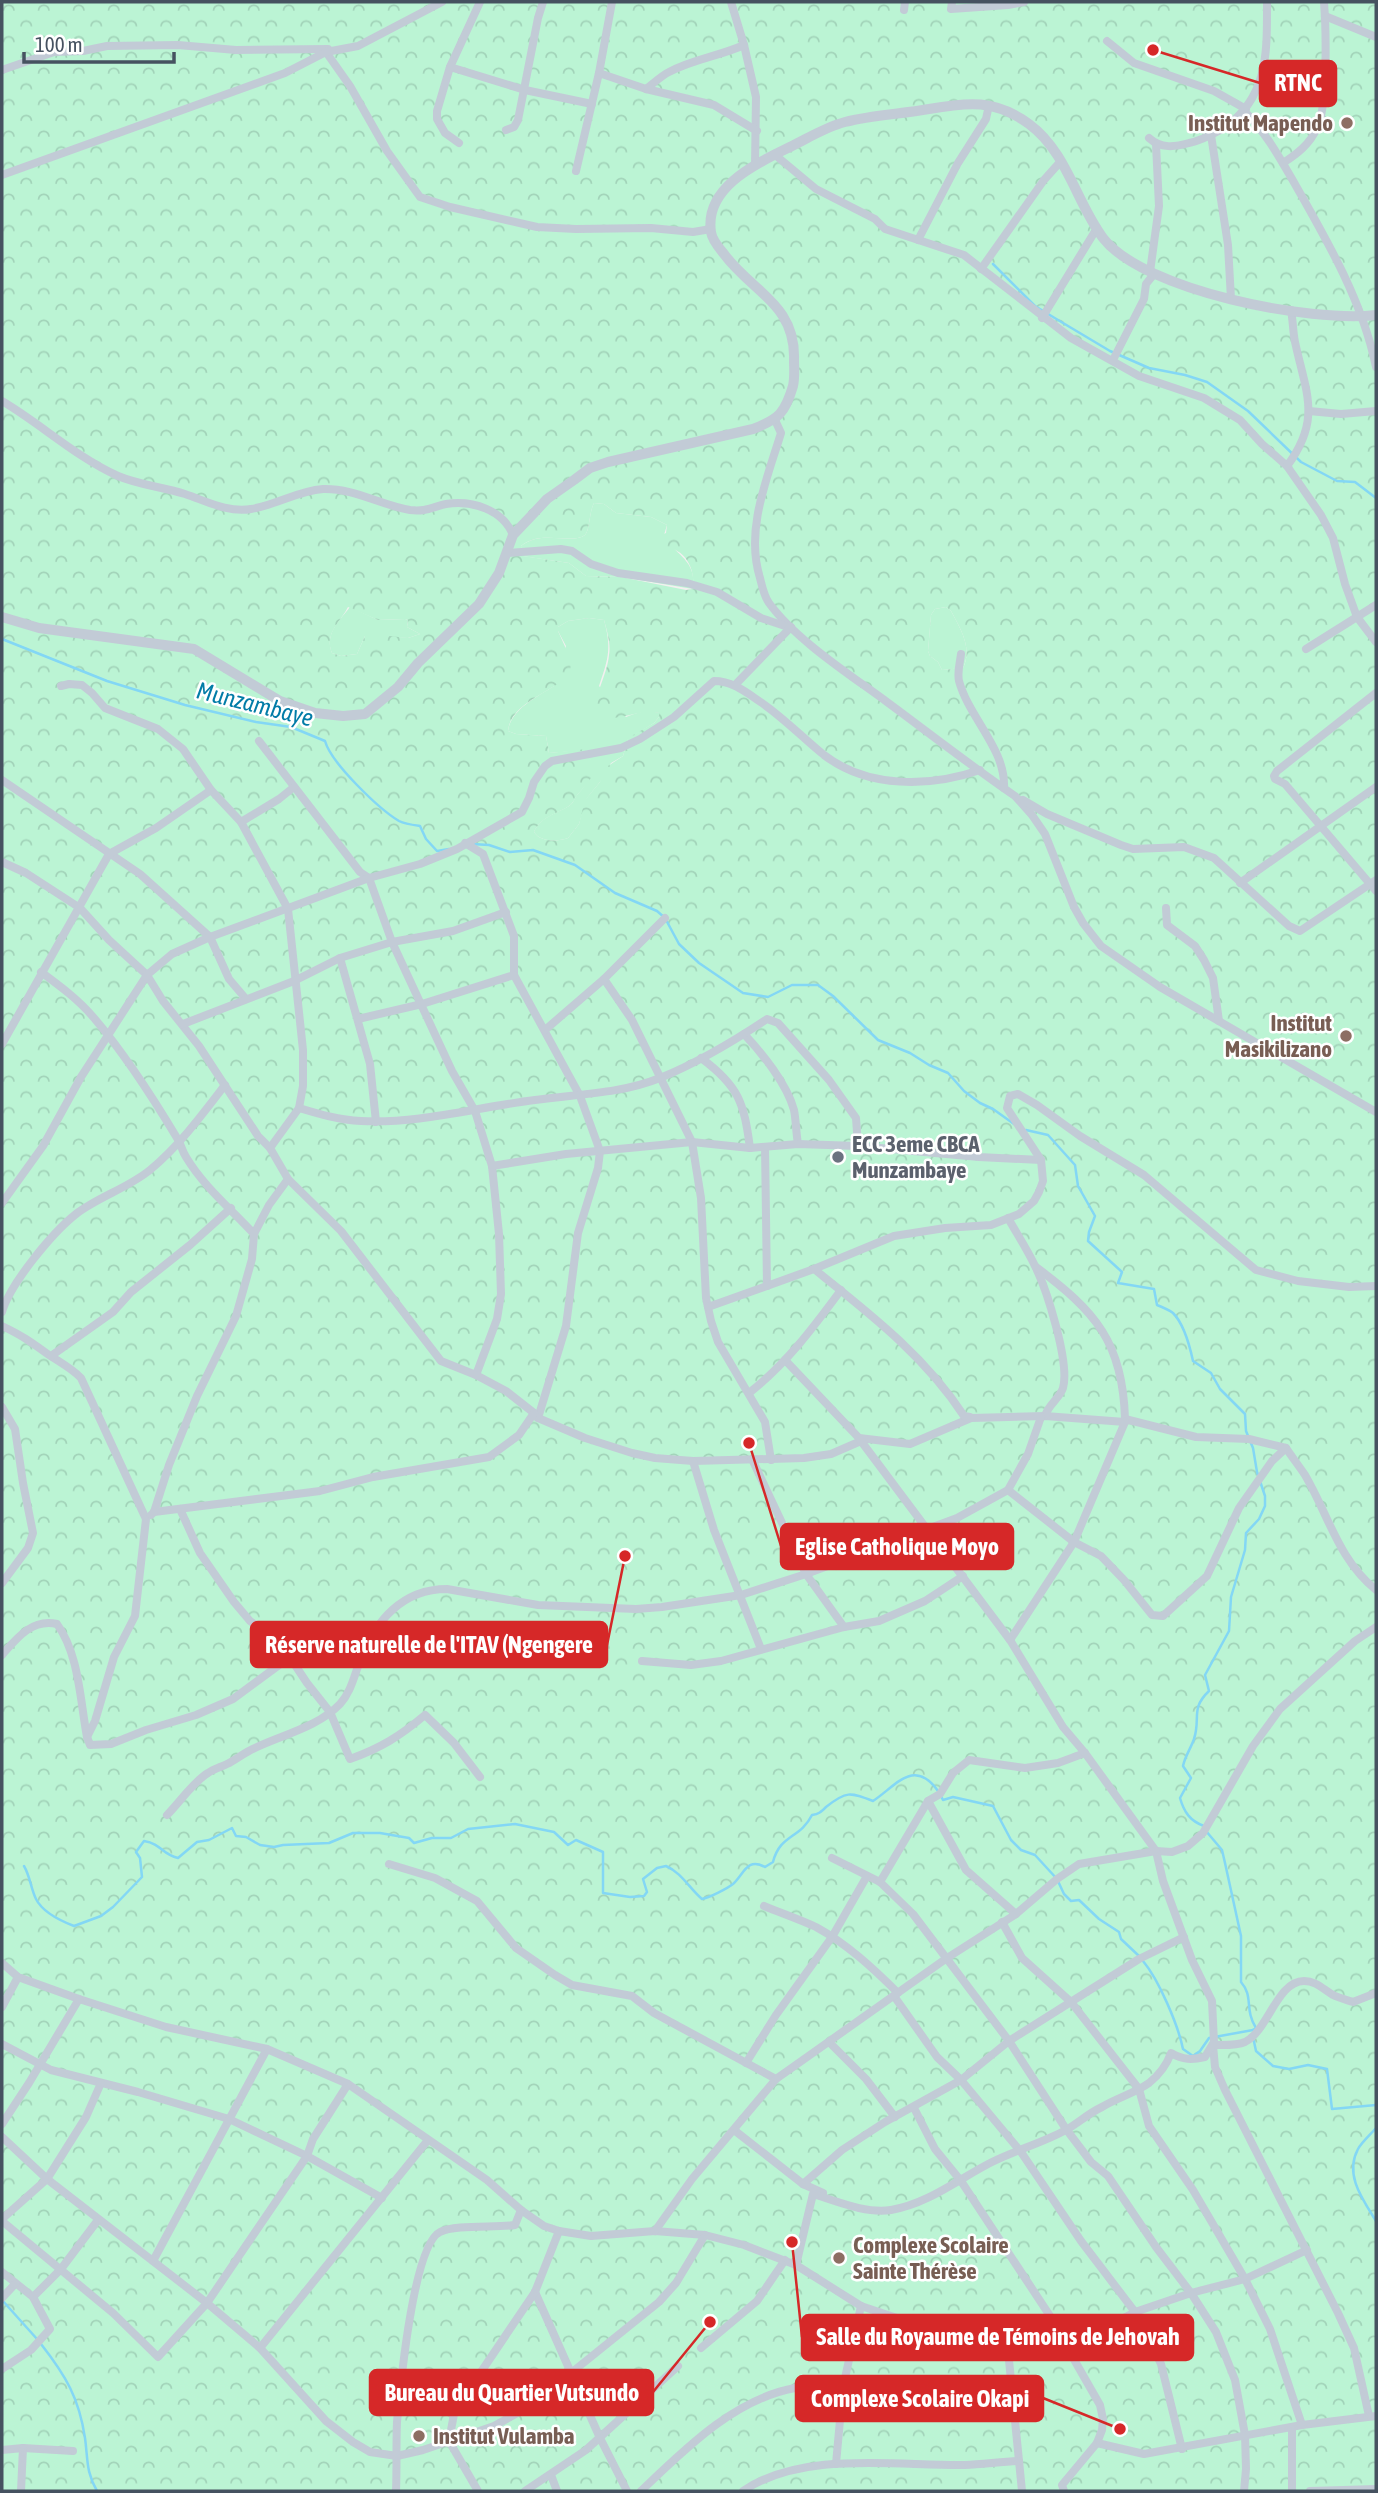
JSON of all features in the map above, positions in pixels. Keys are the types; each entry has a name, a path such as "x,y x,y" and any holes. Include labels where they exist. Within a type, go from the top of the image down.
{"street":[{"path":"2,175 285,73 326,52 358,46 442,2"},
{"path":"459,143 445,133 437,119 450,67 480,2"},
{"path":"506,130 514,127 518,120 543,2"},
{"path":"576,171 612,2"},
{"path":"731,2 756,97 755,165"},
{"path":"952,2 951,9 1024,2"},
{"path":"1113,360 1144,299 1146,284 1152,273 1159,206 1152,141 1162,146 1193,143 1212,135 1245,110 1262,71 1267,38 1267,2"},
{"path":"1283,163 1306,146 1321,118 1324,2"},
{"path":"1325,16 1376,37"},
{"path":"1107,41 1134,62 1214,91 1245,110 1283,163 1341,270 1376,367"},
{"path":"2,70 33,62 54,52 83,51 107,46 318,50 358,46"},
{"path":"646,89 669,72 744,46"},
{"path":"326,52 350,86 387,151 420,197 450,207 537,227 651,228 693,232 711,229"},
{"path":"450,67 525,90 592,104"},
{"path":"599,73 646,89 714,105 757,131"},
{"path":"2,617 39,628 194,649 280,701 315,713 343,716 365,714 398,687 418,663 479,604 499,573 513,535 547,499 590,468 635,455 753,429 775,420 788,405 794,381 793,338 787,321 775,304 732,265 719,247 711,229 712,213 725,188 737,176 829,127 847,122 958,103 1005,109 1045,138 1061,161 1097,228 1115,250 1129,261 1181,286 1231,299 1329,316 1376,315"},
{"path":"918,240 958,163 986,119 989,105"},
{"path":"1212,135 1228,244 1231,299"},
{"path":"774,154 816,189 875,219 885,229 964,255 1071,338 1139,376 1182,389 1213,403 1240,420 1287,466 1311,498 1333,538 1357,617 1376,642"},
{"path":"981,269 1044,180 1061,161"},
{"path":"1042,318 1097,228"},
{"path":"1287,466 1301,448 1309,411 1294,340 1291,310"},
{"path":"2,401 72,449 119,476 184,493 230,509 251,509 294,494 321,489 343,489 408,510 426,511 445,505 470,505 492,511 508,522 513,535"},
{"path":"1309,411 1341,414 1376,411"},
{"path":"775,420 781,433 763,487 757,517 756,551 758,575 767,601 791,627 849,674 1015,796 1047,814 1133,849 1184,846 1203,852 1214,858 1289,926 1300,931 1374,885 1274,776 1376,693"},
{"path":"507,553 561,549 572,551 591,564 618,573 687,583 717,592 761,618 791,627"},
{"path":"1306,649 1376,605"},
{"path":"735,685 791,627"},
{"path":"961,654 959,681 971,711 1003,769 1004,788"},
{"path":"2,1203 43,1146 81,1077 147,975 172,954 210,937 369,878 420,864 461,846 522,811 534,782 552,761 621,748 674,717 714,681 735,685 784,718 824,755 854,770 883,779 920,783 946,780 980,770"},
{"path":"61,686 82,685 105,708 158,729 172,738 183,749 211,790 241,822 288,909 303,1051 303,1086 299,1108 270,1148"},
{"path":"259,741 360,872 369,878 392,942 452,1071 475,1111 492,1166 499,1234 501,1294 498,1320 476,1375"},
{"path":"2,780 140,874 210,937 229,979 247,999"},
{"path":"241,822 295,786"},
{"path":"1240,883 1376,787"},
{"path":"2,1044 109,854 156,828 211,790"},
{"path":"1015,796 1045,834 1074,907 1092,937 1126,964 1376,1112"},
{"path":"154,1512 320,1491 373,1477 489,1457 519,1435 536,1416 566,1326 579,1233 598,1168 600,1151 580,1096 514,975 516,947 506,912 483,854 461,846"},
{"path":"2,862 26,873 80,908 109,940 147,975 258,1136 270,1148 288,1180 341,1231 441,1361 506,1391 536,1416 585,1438 632,1453 693,1461 752,1458 771,1460 831,1454 860,1439 910,1444 971,1418"},
{"path":"1166,908 1167,925 1195,946 1213,978 1219,1021"},
{"path":"183,1024 294,981 340,958 392,942 453,931 506,912"},
{"path":"545,1030 604,979 666,918"},
{"path":"340,958 370,1064 376,1122"},
{"path":"41,972 76,999 93,1017 155,1103 180,1142 185,1156 209,1188 254,1234"},
{"path":"358,1019 422,1004 514,975"},
{"path":"604,979 632,1020 692,1142 701,1198 708,1307 718,1342 765,1422 771,1460"},
{"path":"299,1108 336,1118 376,1122 580,1096 632,1086 661,1077 701,1058 767,1019 778,1023 828,1080 856,1118 858,1146"},
{"path":"744,1034 761,1052 794,1108 798,1144"},
{"path":"701,1058 728,1080 733,1088 746,1114 750,1148"},
{"path":"2,1312 6,1298 38,1253 76,1214 147,1172 180,1142 225,1085"},
{"path":"708,1307 814,1269 894,1236 934,1229 991,1225 1019,1214 1034,1201 1043,1181 1041,1160 1007,1108 1010,1096 1018,1094 1144,1175 1256,1270 1298,1281 1349,1287 1376,1286"},
{"path":"492,1166 692,1142 750,1148 798,1144 858,1146 1041,1160"},
{"path":"765,1147 767,1286"},
{"path":"146,1519 154,1512 169,1465 197,1396 236,1316 252,1259 254,1234 269,1205 288,1180"},
{"path":"51,1356 113,1312 131,1292 231,1208"},
{"path":"167,1815 206,1774 255,1748 291,1734 340,1704 348,1693 364,1650 377,1626 391,1609 417,1593 447,1589 538,1605 636,1609 741,1595 957,1518 1008,1490 1028,1454 1046,1410 1063,1390 1064,1371 1061,1349 1036,1266 1007,1218"},
{"path":"1010,1640 1074,1542 1125,1420 1116,1357 1103,1331 1093,1316 1066,1289 1036,1266"},
{"path":"814,1269 908,1347 964,1416 1125,1420 1196,1437 1248,1439 1286,1448 1305,1475 1347,1559 1360,1576 1376,1590"},
{"path":"749,1393 771,1375 803,1341 841,1290"},
{"path":"2,1326 27,1337 71,1368 87,1388 146,1519 135,1616 114,1657 87,1737"},
{"path":"785,1360 860,1439 1010,1640 1063,1727 1156,1851 1163,1881 1212,2001 1214,2067 1354,2348 1373,2416 1302,2425 1144,2454 1097,2443"},
{"path":"2,1407 15,1429 33,1533 29,1548 2,1583"},
{"path":"1008,1490 1074,1542 1101,1556 1152,1615 1163,1616 1207,1576 1239,1508 1272,1461 1286,1448"},
{"path":"752,1458 806,1574 844,1627"},
{"path":"693,1461 714,1530 761,1650"},
{"path":"180,1509 200,1553 234,1602 250,1621 279,1641 330,1712 350,1759 381,1748 425,1715 454,1743 480,1777"},
{"path":"642,1661 691,1665 721,1661 844,1627 879,1621 925,1601 963,1576"},
{"path":"2,1655 20,1634 48,1622 57,1623 66,1636 90,1745 111,1744 196,1715 233,1699 290,1657"},
{"path":"655,2231 692,2179 775,2079 830,2043 947,1958 1016,1914 1079,1864 1156,1851 1172,1852 1188,1846 1203,1833 1253,1746 1280,1709 1355,1641 1376,1627"},
{"path":"880,1882 928,1801 940,1794 953,1773 969,1760 1026,1768 1058,1763 1085,1753"},
{"path":"928,1801 966,1870 1016,1914"},
{"path":"832,1858 880,1882 913,1914 1009,2040 1066,2129 1091,2162 1108,2176 1191,2293 1216,2332 1236,2380 1245,2435 1244,2491"},
{"path":"389,1864 435,1878 477,1901 516,1948 572,1985 632,1996 654,2013 775,2079"},
{"path":"746,2063 802,1977 832,1937 867,1876"},
{"path":"764,1906 814,1926 863,1959 896,1994 937,2057 961,2080 1021,2152 1081,2241 1135,2312 1161,2364 1182,2449"},
{"path":"1002,1922 1022,1958 1071,2002 1139,2090 1149,2126 1193,2190 1245,2279 1270,2329 1302,2425"},
{"path":"803,2185 842,2150 961,2080 1009,2040 1143,1957 1184,1937"},
{"path":"2,1963 18,1977 79,1999 166,2028 267,2049 348,2084 487,2180 521,2210 559,2231 591,2236 655,2231 705,2235 744,2245 796,2265 861,2306 933,2329 978,2338 1042,2342 1070,2352"},
{"path":"2,2007 18,1977"},
{"path":"1213,2040 1244,2042 1253,2036 1278,2000 1293,1984 1303,1981 1316,1983 1335,1996 1353,2002 1376,1993"},
{"path":"2,2124 79,1999"},
{"path":"796,2265 813,2194 877,2210 891,2210 923,2199 994,2161 1021,2152 1101,2107 1139,2090 1161,2071 1171,2053 1180,2058 1194,2060 1205,2057 1213,2040"},
{"path":"830,2043 866,2079 895,2117"},
{"path":"2,2044 39,2066 229,2119 307,2156 382,2198"},
{"path":"153,2261 267,2049"},
{"path":"101,2083 86,2118 47,2179 2,2220 113,2313 158,2357 207,2303 307,2156 313,2139 348,2084"},
{"path":"914,2108 935,2149 961,2181 1054,2322 1100,2405 1103,2419 1097,2443 1062,2486 1064,2491"},
{"path":"734,2130 803,2185 855,2205"},
{"path":"2,2137 47,2179 260,2347 326,2420 353,2442 370,2452 397,2456 424,2450 494,2426 530,2406 659,2302 676,2283 705,2235"},
{"path":"260,2347 428,2140"},
{"path":"396,2491 402,2368 418,2275 429,2242 440,2232 458,2228 515,2225 521,2210"},
{"path":"33,2297 61,2269 98,2220"},
{"path":"478,2491 449,2441 454,2414 535,2292 559,2231"},
{"path":"1070,2352 1135,2312 1191,2293 1245,2279 1307,2250"},
{"path":"701,2348 757,2301 785,2260"},
{"path":"2,2273 33,2297 50,2329 32,2350 2,2370"},
{"path":"2,2298 15,2284"},
{"path":"535,2292 626,2491"},
{"path":"836,2464 843,2387 861,2306"},
{"path":"1007,2340 1022,2491"},
{"path":"524,2491 551,2475 600,2438 678,2366"},
{"path":"640,2491 694,2441 740,2410 778,2392 797,2387 843,2387"},
{"path":"1292,2428 1292,2491"},
{"path":"2,2450 23,2448 73,2451"},
{"path":"21,2491 23,2448"},
{"path":"743,2491 787,2472 836,2464 967,2465 1019,2461"},
{"path":"551,2475 558,2491"},
{"path":"1310,2491 1376,2489"}],"green space":[{"path":"2,2 1376,2 1376,2491 2,2491","holes":["594,503 604,504 616,513 651,517 667,525 666,533 659,536 655,546 673,549 687,560 692,571 693,589 686,590 621,577 586,576 569,563 523,556 521,546 529,541 546,538 573,539 585,535","348,607 378,620 408,620 407,627 420,634 408,638 370,634 365,636 357,654 341,656 332,653 330,646 334,628","946,607 951,611 961,631 967,653 963,668 942,670 938,662 930,656 928,651 931,615 935,609","589,618 604,620 609,655 594,716 611,718 651,712 659,713 659,717 654,723 628,738 623,756 602,770 600,782 585,800 579,824 568,838 550,840 540,838 534,832 545,819 571,805 591,778 593,769 587,749 549,753 546,736 508,731 511,721 524,705 570,674 571,660 558,631 558,627 568,621"]},
{"path":"594,503 604,504 616,513 651,517 667,525 664,535 692,571 693,589 621,577 586,576 569,563 522,556 521,546 529,541 547,538 573,539 585,535"},
{"path":"350,607 378,620 408,620 407,627 420,634 408,638 365,636 357,654 341,656 332,653 332,634"},
{"path":"946,607 951,611 964,638 967,653 963,668 942,670 928,651 931,615 935,609"},
{"path":"589,618 604,620 608,639 607,661 599,686 626,717 646,712 659,713 659,717 628,739 623,756 611,763 587,798 579,824 568,838 550,840 540,838 534,832 544,819 571,805 586,783 591,773 587,750 549,753 546,736 508,731 519,710 554,686 566,646 558,627 568,621"}],"waterway":[{"path":"993,264 1035,306 1110,351 1149,368 1207,382 1248,411 1301,462 1337,481 1355,482 1376,498"},
{"name":"Munzambaye","path":"2,639 107,681 185,705 256,722 291,727 325,741 336,761 380,807 399,821 420,826 426,839 437,851 449,849"},
{"name":"Munzambaye","path":"472,844 489,845 510,852 533,850 575,865 615,893 657,911 665,918 679,944 699,963 743,993 768,997 792,985 818,985 878,1040 948,1073 964,1091 1014,1124"},
{"name":"Munzambaye","path":"1026,1130 1048,1135 1075,1165 1078,1186 1095,1216 1088,1241 1122,1272 1118,1283 1154,1289 1157,1305 1173,1313 1180,1323 1193,1361 1211,1373 1220,1389 1245,1414 1246,1431 1253,1448 1265,1506 1259,1519 1246,1533 1245,1550 1231,1597 1229,1631 1205,1675 1209,1691 1200,1703 1196,1732 1183,1766 1191,1778 1180,1798 1191,1819 1204,1826"},
{"path":"24,1866 39,1904 53,1916 74,1926 101,1916 142,1877 140,1858 136,1852 144,1841 155,1844 178,1858 197,1842 209,1840 232,1828 236,1836 274,1847 329,1843 353,1833 380,1833 409,1838 414,1843 432,1838 451,1838 468,1829 515,1824 554,1832 568,1845 576,1840 603,1852 603,1893 644,1896 647,1892 643,1879 657,1868 666,1866 702,1899 731,1886 750,1865 759,1864 765,1867 773,1862 780,1846 802,1829 812,1815 844,1796 859,1796 873,1801 897,1782 913,1775 929,1781 938,1791"},
{"path":"941,1796 943,1800 953,1797 993,1806 1011,1840 1021,1850 1035,1855 1057,1879 1064,1894 1071,1901 1079,1900 1099,1919 1119,1932 1121,1939 1139,1956"},
{"path":"1206,1831 1222,1850 1241,1936 1241,1982 1247,1993 1250,2015 1256,2028 1253,2030"},
{"path":"1143,1961 1167,2003 1183,2049 1193,2056 1209,2038 1253,2030"},
{"path":"1253,2037 1256,2051 1273,2066 1289,2069 1308,2065 1327,2069 1332,2109 1376,2105"},
{"path":"1376,2128 1358,2149 1353,2168 1357,2187 1376,2221"},
{"path":"2,2300 37,2339"},
{"path":"41,2344 58,2367 75,2399 85,2438 89,2472 97,2491"}],"place":[{"name":"RTNC","path":"1153,50"},
{"name":"Institut Mapendo","path":"1347,123"},
{"name":"Institut Masikilizano","path":"1346,1036"},
{"name":"ECC 3eme CBCA Munzambaye","path":"838,1157"},
{"name":"Eglise Catholique Moyo","path":"749,1443"},
{"name":"Réserve naturelle de l'ITAV (Ngengere","path":"625,1556"},
{"name":"Salle du Royaume de Témoins de Jehovah","path":"792,2242"},
{"name":"Complexe Scolaire Sainte Thérèse","path":"839,2258"},
{"name":"Bureau du Quartier Vutsundo","path":"710,2322"},
{"name":"Complexe Scolaire Okapi","path":"1120,2429"},
{"name":"Institut Vulamba","path":"419,2436"}]}
